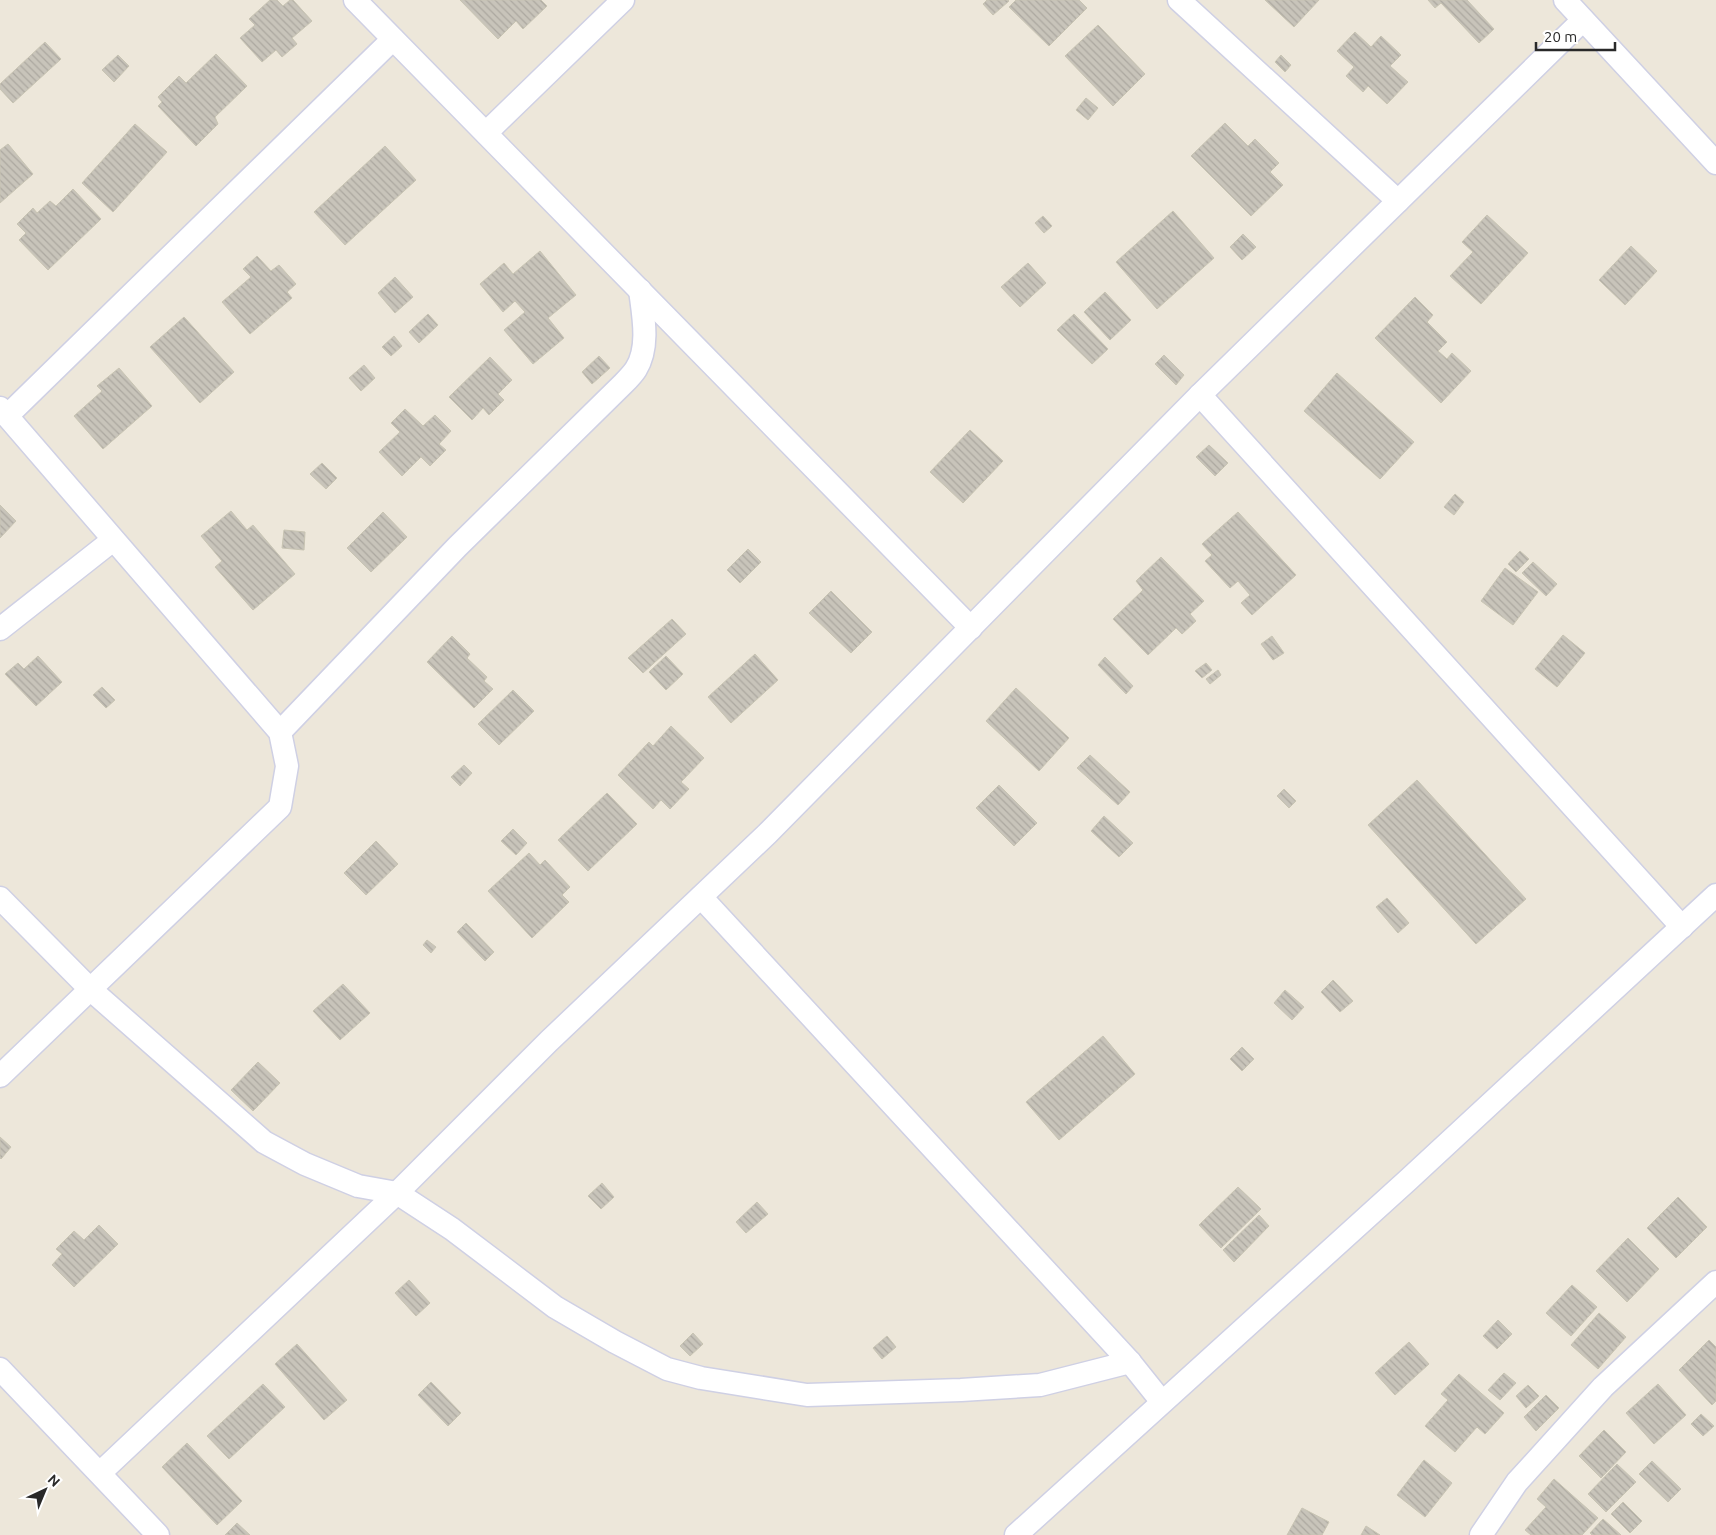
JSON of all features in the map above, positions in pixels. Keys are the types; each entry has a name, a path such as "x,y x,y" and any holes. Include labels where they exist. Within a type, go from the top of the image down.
{"street":[{"path":"355,0 971,628"},
{"path":"486,133 622,0"},
{"path":"1180,0 1398,201"},
{"path":"1564,0 1716,163"},
{"path":"100,1473 397,1193 549,1041 767,834 1200,395 1583,20"},
{"path":"0,1076 280,807 287,766 280,732 3,412 393,39"},
{"path":"280,732 457,547 637,368 643,350 644,325 640,290"},
{"path":"1200,395 1682,928"},
{"path":"0,629 112,540"},
{"path":"1016,1535 1408,1180 1716,895"},
{"path":"701,897 1130,1362 1162,1402"},
{"path":"0,898 90,989 264,1142 305,1164 358,1186 397,1193 452,1229 555,1307 615,1342 667,1369 701,1378 807,1395 961,1390 1040,1385 1130,1362"},
{"path":"1481,1535 1517,1482 1603,1387 1716,1283"},
{"path":"0,1369 158,1535"}],"building":[{"path":"270,0 277,0 283,6 290,0 293,0 312,21 292,38 297,44 282,57 276,50 262,62 240,38 255,25 249,19"},
{"path":"460,0 541,0 547,6 523,29 516,21 498,39"},
{"path":"987,0 1009,1 993,15 983,4"},
{"path":"1016,0 1079,0 1087,8 1049,46 1009,7"},
{"path":"1265,0 1319,0 1294,27"},
{"path":"1428,0 1467,0 1494,29 1479,43 1441,3 1435,8"},
{"path":"1098,25 1145,74 1113,106 1065,56"},
{"path":"1355,32 1371,47 1381,36 1401,55 1390,66 1408,82 1387,104 1368,86 1363,92 1346,76 1354,67 1337,51"},
{"path":"45,42 61,59 13,103 0,89 0,84"},
{"path":"216,54 247,86 215,117 218,124 196,146 158,106 162,102 158,97 179,76 186,83"},
{"path":"118,55 129,66 114,82 102,70"},
{"path":"1281,55 1291,65 1285,72 1275,62"},
{"path":"1086,98 1098,108 1088,120 1076,110"},
{"path":"1225,123 1248,146 1255,139 1279,163 1270,172 1283,185 1251,216 1191,156"},
{"path":"135,124 167,152 113,212 82,183"},
{"path":"8,144 33,174 0,203 0,150"},
{"path":"385,146 416,180 345,245 314,212"},
{"path":"73,189 101,219 48,270 19,240 26,233 17,224 33,208 37,213 50,201 56,206"},
{"path":"1173,211 1214,258 1157,309 1116,262"},
{"path":"1487,215 1528,253 1481,304 1450,276 1473,252 1462,242"},
{"path":"1043,216 1052,226 1044,233 1035,223"},
{"path":"1243,234 1256,247 1242,260 1230,247"},
{"path":"1631,246 1657,271 1625,305 1599,280"},
{"path":"540,251 576,295 548,318 564,338 533,364 504,330 525,312 515,301 503,312 480,284 504,263 513,274"},
{"path":"257,256 271,271 279,265 296,284 287,292 292,298 250,334 222,302 251,277 243,269"},
{"path":"1028,263 1046,283 1020,307 1001,287"},
{"path":"395,277 413,297 395,313 378,293"},
{"path":"1105,292 1131,320 1110,340 1084,312"},
{"path":"1415,297 1433,315 1427,322 1447,342 1438,351 1447,359 1452,353 1471,371 1441,403 1375,338"},
{"path":"428,314 438,325 419,343 409,332"},
{"path":"1074,314 1108,349 1092,364 1057,330"},
{"path":"184,317 234,372 200,403 150,347"},
{"path":"394,336 402,346 391,356 382,347"},
{"path":"1164,355 1184,375 1176,385 1155,364"},
{"path":"599,356 610,368 592,384 582,372"},
{"path":"490,357 512,380 498,394 504,400 489,415 483,408 472,420 449,397"},
{"path":"364,365 375,378 361,391 349,378"},
{"path":"119,368 152,406 103,449 74,416 102,391 97,386"},
{"path":"1337,373 1414,442 1380,479 1304,411"},
{"path":"405,409 423,426 435,415 451,431 439,444 446,450 430,466 421,457 402,476 379,452 400,432 391,423"},
{"path":"970,430 1003,461 963,503 930,472"},
{"path":"1209,445 1228,463 1215,476 1196,457"},
{"path":"322,463 337,478 326,489 310,474"},
{"path":"1455,494 1464,502 1454,515 1444,507"},
{"path":"0,505 16,521 0,538"},
{"path":"231,511 247,530 253,525 295,574 253,610 215,567 222,561 201,536"},
{"path":"383,512 407,537 371,572 347,548"},
{"path":"1238,512 1296,575 1252,615 1241,603 1250,595 1238,581 1230,588 1205,561 1212,555 1202,544"},
{"path":"284,530 305,532 304,550 282,548"},
{"path":"748,549 761,562 740,583 727,570"},
{"path":"1520,551 1529,559 1516,572 1508,564"},
{"path":"1161,557 1204,601 1190,614 1196,621 1182,634 1176,628 1148,655 1113,619 1143,590 1136,581"},
{"path":"1533,562 1557,584 1546,596 1522,573"},
{"path":"1505,568 1538,592 1513,625 1481,601"},
{"path":"831,591 872,632 851,653 809,613"},
{"path":"672,619 686,634 643,673 628,658"},
{"path":"1563,635 1585,653 1557,687 1535,669"},
{"path":"452,636 470,654 467,658 487,677 484,681 493,689 474,708 427,662"},
{"path":"1272,636 1284,653 1273,660 1261,644"},
{"path":"755,654 778,680 731,723 708,697"},
{"path":"38,656 62,682 36,706 5,674 18,663 24,669"},
{"path":"666,656 683,674 666,690 649,672"},
{"path":"1105,657 1133,686 1126,694 1098,665"},
{"path":"1206,663 1212,670 1202,678 1195,671"},
{"path":"1218,670 1221,675 1210,684 1206,679"},
{"path":"102,687 115,700 106,708 93,695"},
{"path":"1016,688 1069,738 1039,771 986,721"},
{"path":"513,690 534,711 499,745 478,724"},
{"path":"671,726 704,758 681,782 689,789 670,809 661,800 653,809 618,775 649,742 653,746"},
{"path":"1090,755 1130,792 1118,805 1077,768"},
{"path":"464,765 472,773 460,786 451,777"},
{"path":"1417,780 1526,899 1476,944 1368,825"},
{"path":"999,785 1037,823 1014,846 976,808"},
{"path":"1284,789 1296,801 1289,808 1277,796"},
{"path":"607,793 637,824 588,871 558,840"},
{"path":"1104,816 1133,843 1119,857 1091,831"},
{"path":"513,829 527,843 516,855 501,841"},
{"path":"376,841 398,864 366,895 344,873"},
{"path":"529,853 540,865 545,860 570,887 562,895 569,902 532,938 488,891"},
{"path":"1387,898 1409,923 1398,933 1376,907"},
{"path":"466,923 494,952 485,961 457,932"},
{"path":"427,940 436,947 431,953 423,945"},
{"path":"1333,980 1353,1001 1340,1012 1321,992"},
{"path":"343,984 370,1013 340,1040 313,1011"},
{"path":"1285,990 1304,1007 1292,1020 1274,1003"},
{"path":"1103,1036 1135,1074 1059,1140 1026,1102"},
{"path":"1242,1047 1254,1059 1242,1071 1230,1059"},
{"path":"258,1062 280,1083 253,1111 231,1090"},
{"path":"0,1137 11,1147 1,1159 0,1158"},
{"path":"602,1183 614,1197 601,1209 588,1196"},
{"path":"1238,1187 1261,1209 1221,1248 1199,1225"},
{"path":"1678,1197 1707,1227 1676,1258 1647,1228"},
{"path":"757,1202 768,1214 746,1233 736,1222"},
{"path":"1259,1215 1269,1226 1234,1262 1223,1250"},
{"path":"99,1225 118,1244 74,1287 52,1265 62,1254 56,1249 74,1231 84,1240"},
{"path":"1628,1238 1659,1269 1627,1302 1596,1271"},
{"path":"409,1280 430,1303 416,1316 395,1293"},
{"path":"1572,1285 1597,1307 1571,1336 1546,1313"},
{"path":"1599,1313 1626,1337 1598,1369 1571,1345"},
{"path":"1498,1320 1512,1334 1497,1349 1483,1336"},
{"path":"693,1333 703,1344 690,1356 680,1346"},
{"path":"887,1336 896,1347 882,1359 873,1348"},
{"path":"1709,1340 1716,1347 1716,1401 1712,1405 1679,1370"},
{"path":"1409,1342 1429,1364 1395,1395 1375,1373"},
{"path":"297,1344 347,1400 324,1420 275,1364"},
{"path":"1504,1373 1516,1383 1500,1400 1488,1390"},
{"path":"1459,1374 1504,1413 1485,1434 1477,1427 1455,1452 1425,1426 1448,1400 1441,1394"},
{"path":"431,1382 461,1413 448,1426 418,1395"},
{"path":"263,1384 285,1407 229,1459 207,1436"},
{"path":"1658,1384 1686,1415 1654,1444 1626,1413"},
{"path":"1528,1385 1539,1396 1526,1408 1516,1396"},
{"path":"1546,1395 1559,1408 1536,1431 1524,1417"},
{"path":"1701,1414 1714,1426 1703,1436 1691,1424"},
{"path":"1604,1430 1626,1452 1601,1478 1579,1456"},
{"path":"187,1443 242,1501 217,1525 162,1467"},
{"path":"1424,1460 1452,1483 1425,1517 1397,1495"},
{"path":"1652,1461 1681,1489 1668,1502 1639,1474"},
{"path":"1617,1464 1636,1482 1606,1512 1588,1494"},
{"path":"1554,1479 1598,1518 1582,1535 1531,1535 1525,1530 1546,1507 1537,1499"},
{"path":"1623,1502 1642,1521 1630,1533 1611,1514"},
{"path":"1302,1508 1329,1522 1322,1535 1287,1535"},
{"path":"1603,1519 1621,1535 1592,1535 1590,1533"},
{"path":"237,1523 250,1535 225,1535"},
{"path":"1366,1526 1380,1535 1361,1535"}]}
